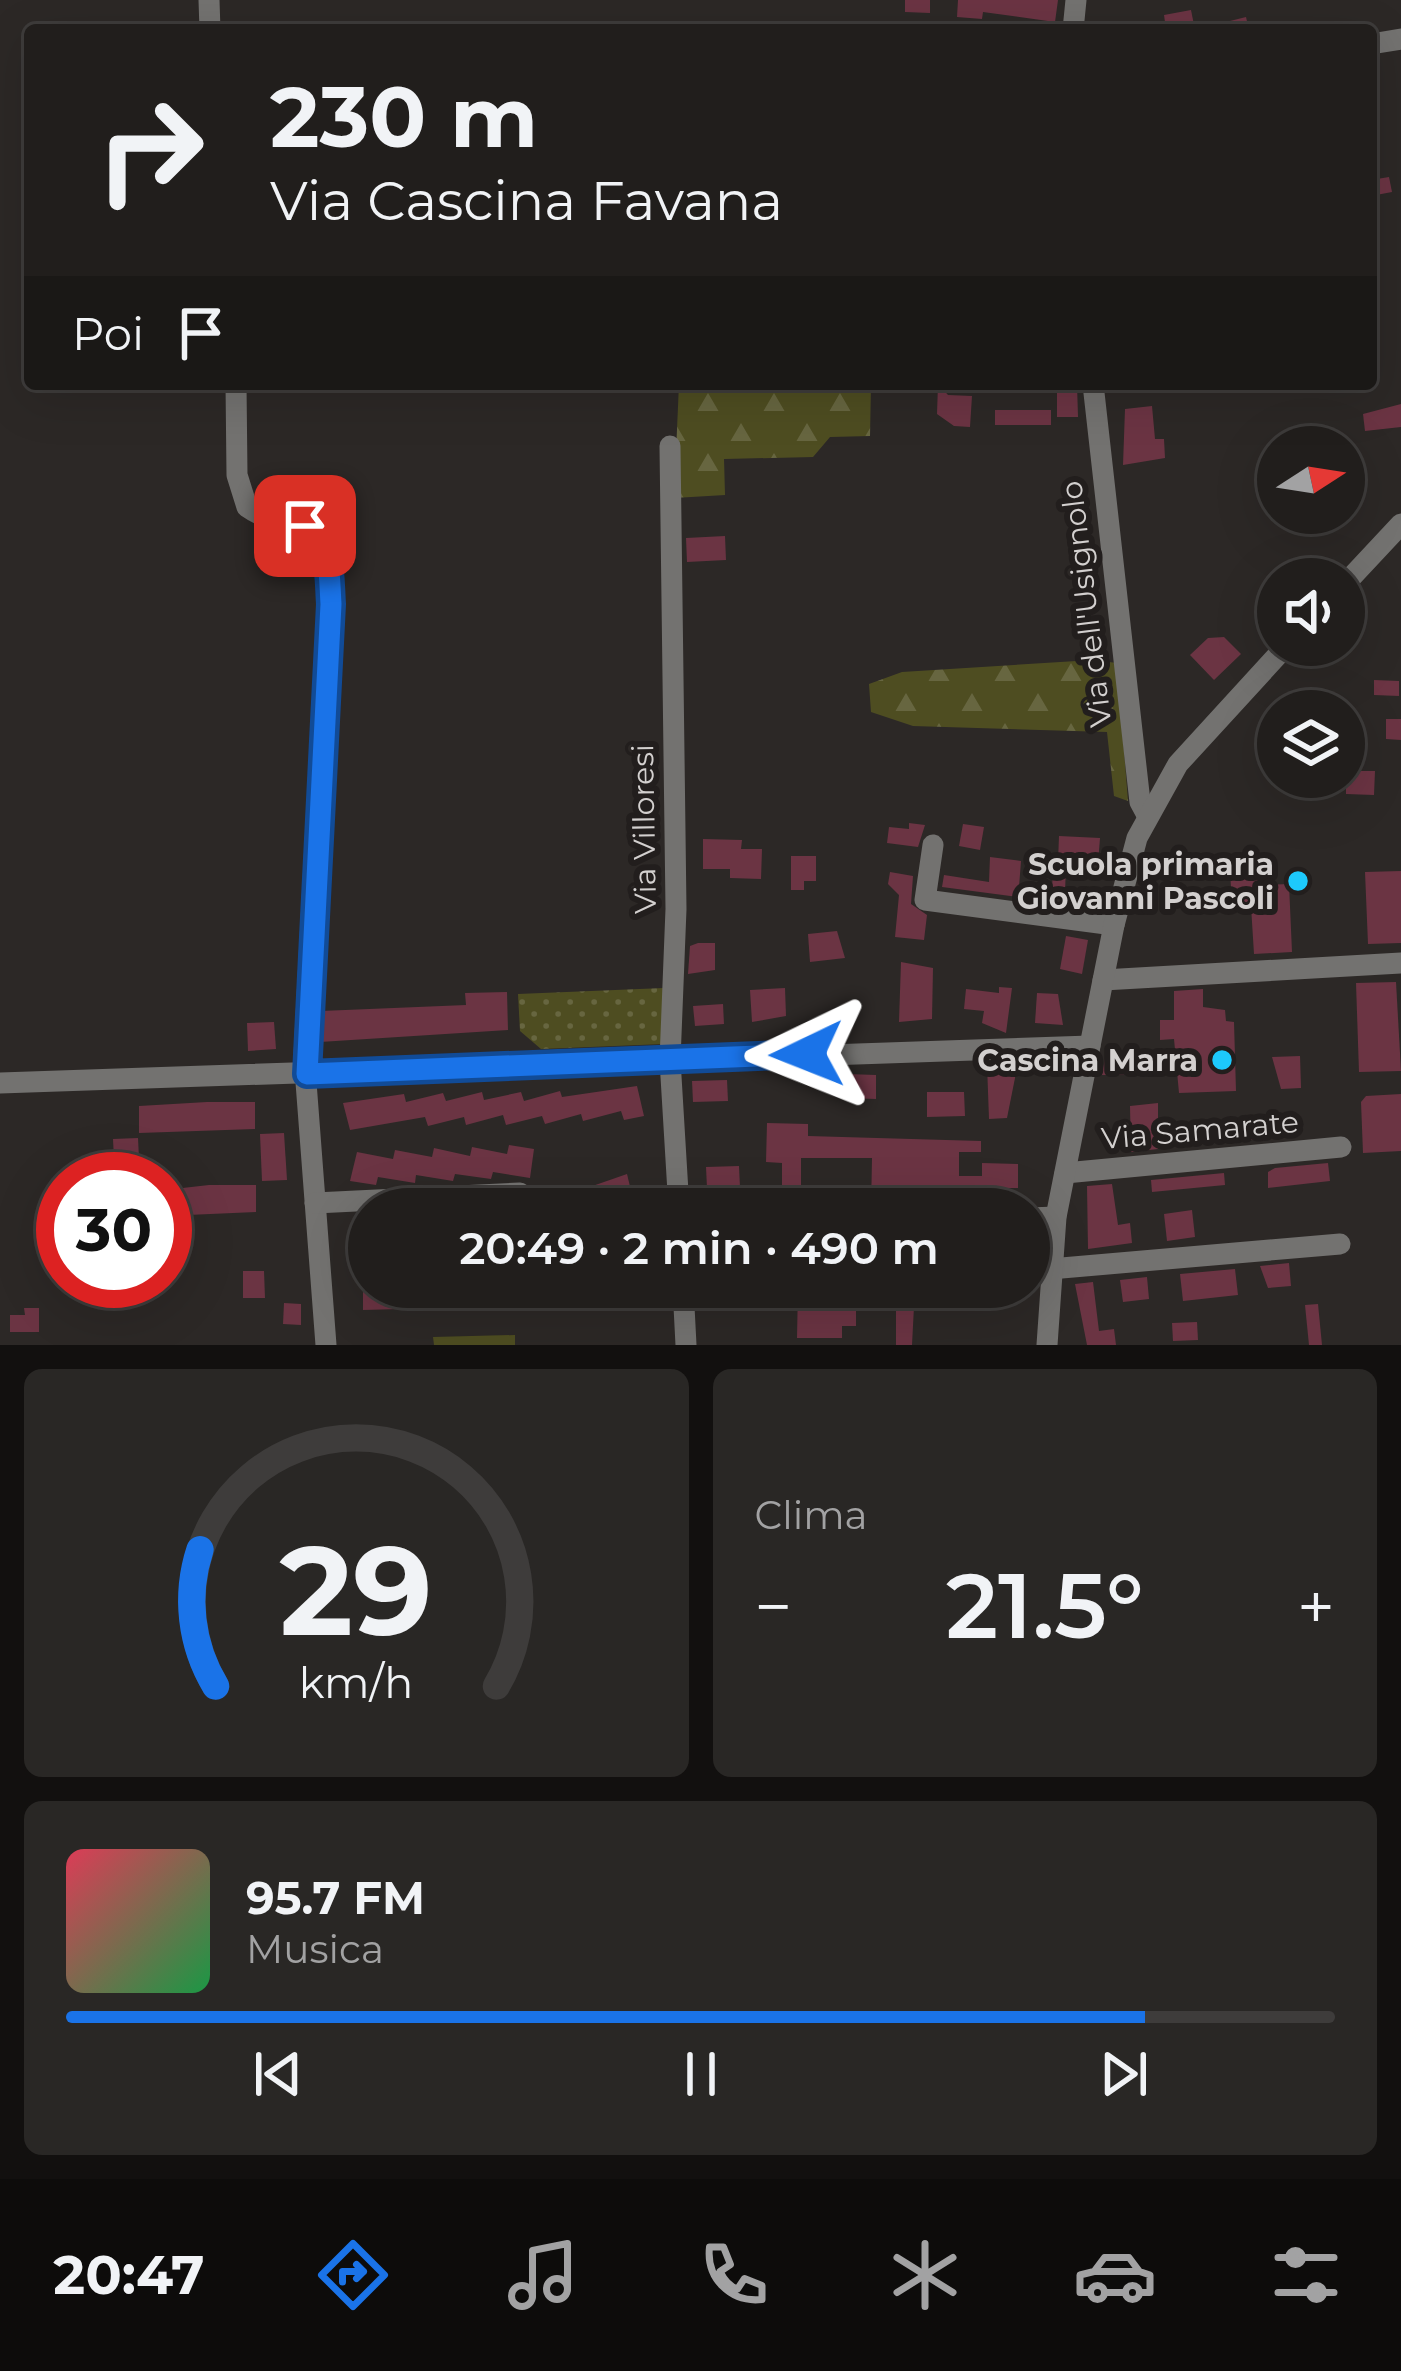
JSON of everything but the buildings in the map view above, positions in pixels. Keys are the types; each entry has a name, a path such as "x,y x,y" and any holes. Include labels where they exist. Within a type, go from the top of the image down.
{"street":[{"path":"236,390 237,475 248,507 313,531 323,543 329,574 307,1074 326,1345"},
{"name":"Via dell'Usignolo","path":"1094,390 1140,802 1147,815"},
{"name":"Via Villoresi","path":"670,446 676,909 670,1060 678,1188"},
{"path":"1365,563 1401,524"},
{"name":"Via Samarate","path":"1050,1269 1056,1217 1114,925 1147,815 1197,740 1267,666"},
{"path":"933,845 925,900 1114,925"},
{"path":"1103,980 1401,963"},
{"path":"0,1083 1090,1046"},
{"name":"Via Samarate","path":"1065,1173 1341,1148"},
{"path":"315,1203 348,1201"},
{"path":"1050,1217 1056,1217"},
{"path":"1050,1269 1340,1244"},
{"path":"684,1308 686,1345"},
{"name":"Via Samarate","path":"1047,1345 1048,1308"}],"green space":[{"path":"679,390 871,390 870,436 830,437 813,457 724,459 725,495 674,498"},
{"path":"1093,660 1117,663 1128,801 1114,796 1107,732 913,726 871,712 869,684 902,672"},
{"path":"664,988 664,1044 541,1049 520,1031 518,994"},
{"path":"515,1335 515,1345 434,1345 433,1337"}],"place":[{"name":"Scuola primaria Giovanni Pascoli","path":"1298,881"},
{"name":"Cascina Marra","path":"1222,1060"}],"route":[{"path":"305,526 319,536 327,554 331,604 304,1056 307,1074 807,1054"}]}
